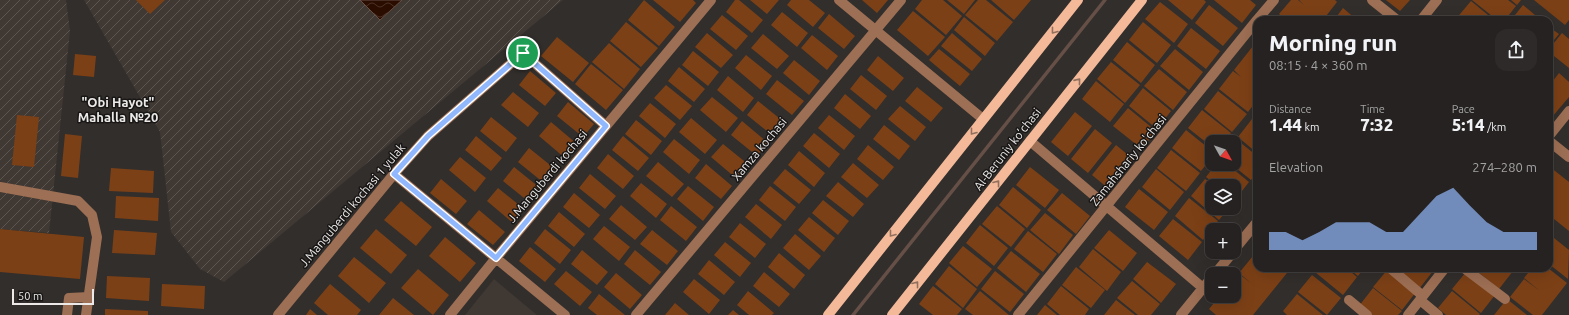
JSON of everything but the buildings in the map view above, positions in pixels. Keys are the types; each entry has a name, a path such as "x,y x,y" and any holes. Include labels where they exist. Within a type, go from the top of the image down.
{"main road":[{"path":"828,315 1078,0"},
{"name":"Al-Beruniy ko’chasi","path":"892,315 1142,0"}],"street":[{"name":"J.Manguberdi kochasi","path":"450,315 711,0"},
{"path":"839,0 983,119"},
{"name":"Xamza kochasi","path":"636,315 901,0"},
{"name":"Zamahshariy ko'chasi","path":"1260,16 1274,0"},
{"path":"1372,0 1392,16"},
{"path":"1424,16 1437,0"},
{"name":"Zamahshariy ko'chasi","path":"1018,315 1253,25"},
{"name":"J.Manguberdi kochasi 1 yulak","path":"278,315 394,174 428,136 523,53 606,126"},
{"path":"1553,131 1569,111"},
{"path":"1030,141 1203,288"},
{"path":"1553,144 1569,157"},
{"path":"394,174 565,315"},
{"path":"0,187 78,201 92,215 97,237 86,315"},
{"path":"1241,241 1253,227"},
{"path":"1220,267 1227,259"},
{"path":"1394,272 1438,315"},
{"path":"1408,315 1442,272"},
{"path":"1469,272 1505,299"},
{"path":"1181,315 1205,286"},
{"path":"67,315 69,298 89,297"},
{"path":"1350,300 1367,315"}],"shaded area":[{"path":"0,0 66,0 70,31 49,233 0,229"},
{"path":"84,0 563,0 224,282 200,269 171,232 160,132"},
{"path":"494,279 537,315 465,315"}],"water":[{"path":"360,0 402,0 380,20"}],"waterway":[{"path":"853,315 1105,0"}],"district":[{"name":"\"Obi Hayot\" Mahalla №20","path":"118,110"}],"route":[{"path":"523,53 606,126 496,258 394,174 428,136 523,53"}]}
